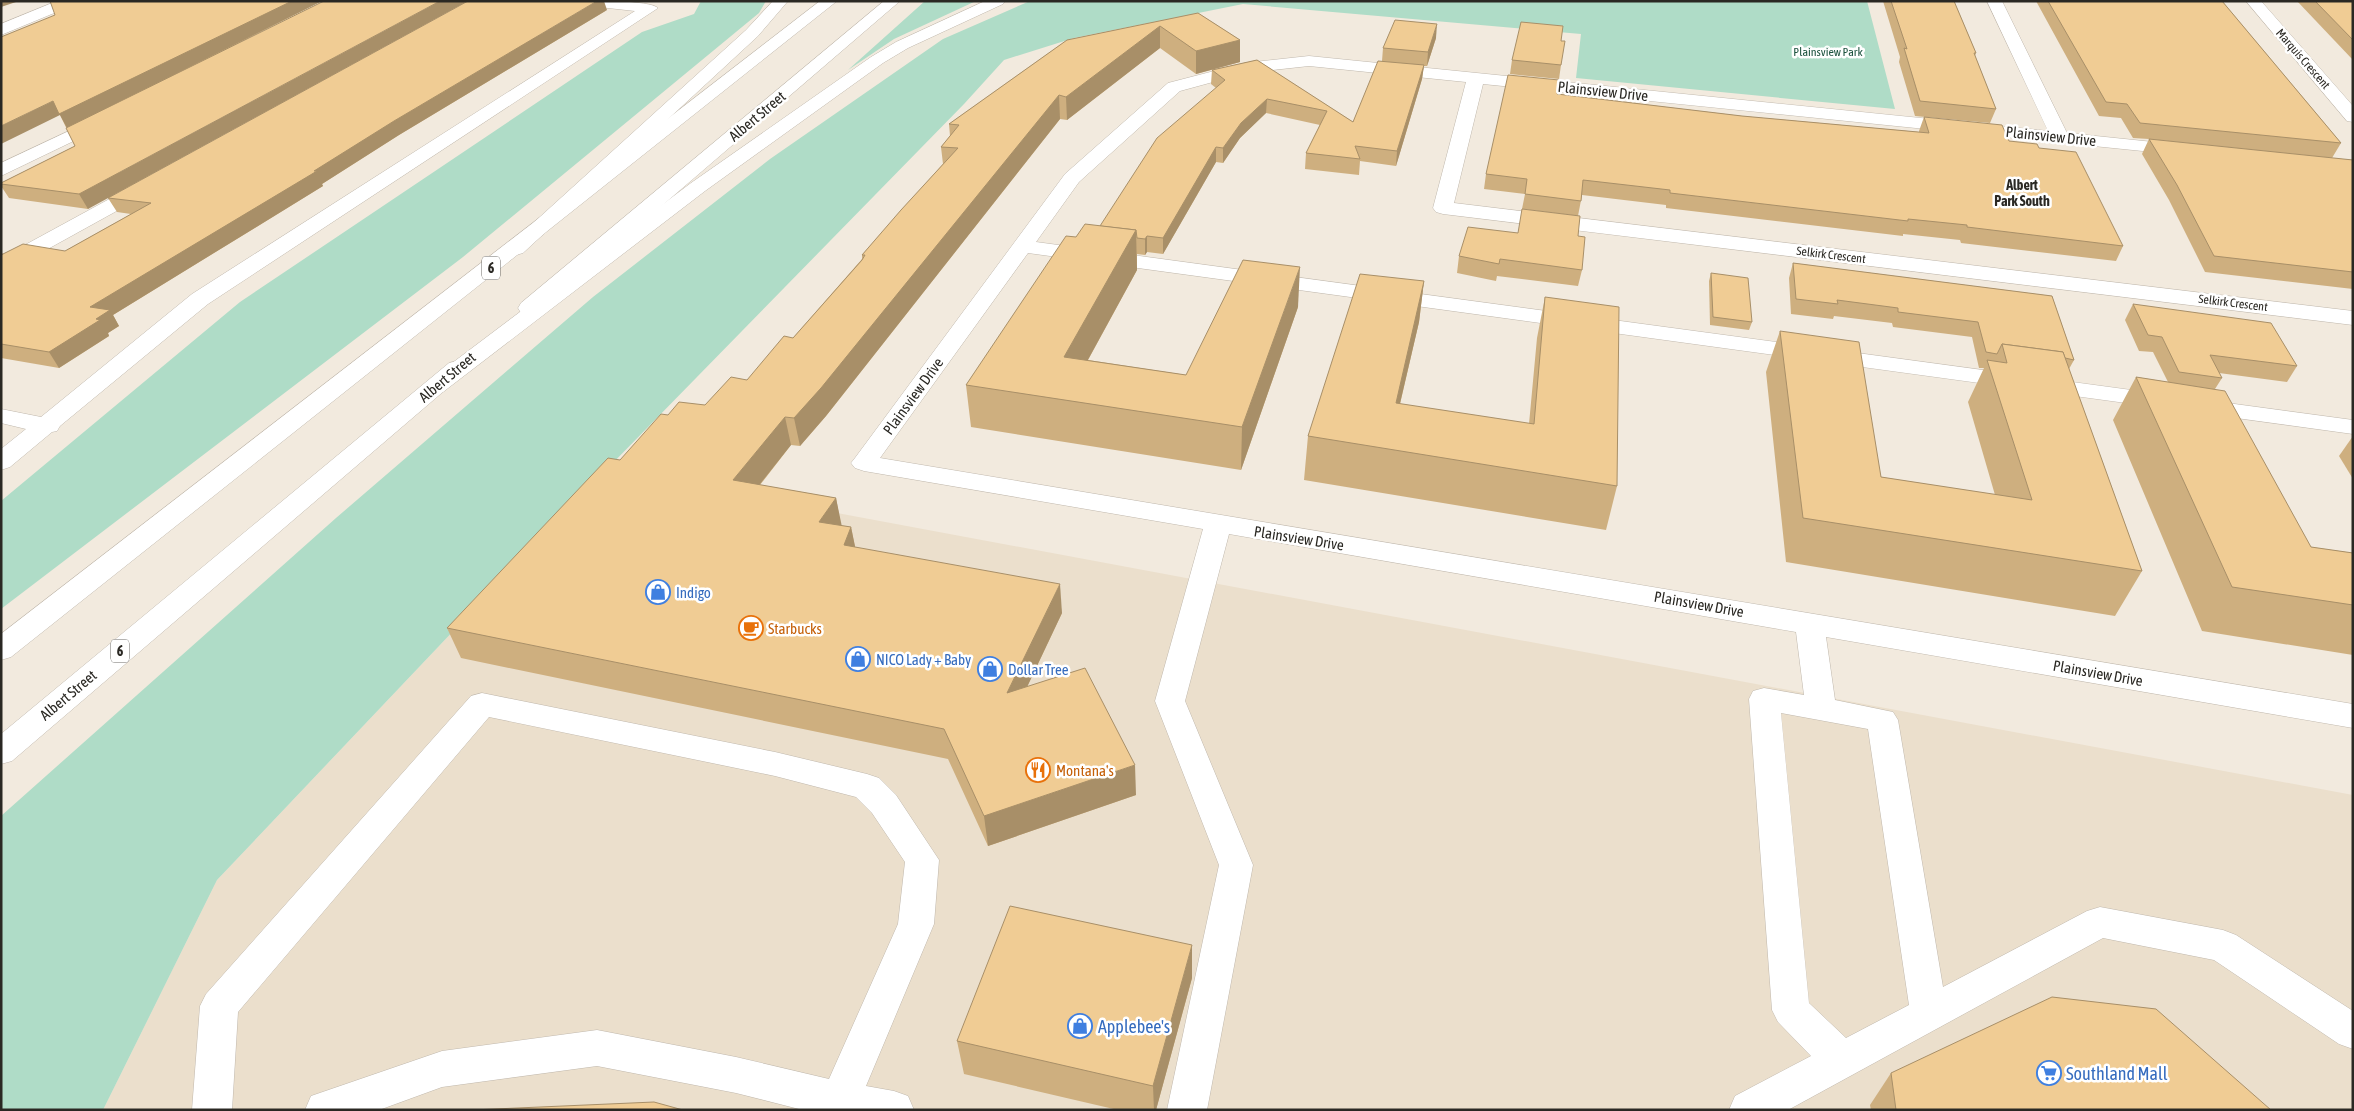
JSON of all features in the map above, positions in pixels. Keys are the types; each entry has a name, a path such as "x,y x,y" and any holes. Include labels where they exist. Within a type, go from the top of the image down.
{"main road":[{"path":"1,30 71,1"},
{"path":"581,1 646,5"},
{"path":"516,249 752,33 781,1"},
{"name":"6","path":"1,650 516,249 830,1"},
{"name":"Albert Street","path":"1,752 893,1"},
{"path":"434,387 698,187 878,60 902,45 998,1"},
{"path":"1994,1 2060,137"},
{"name":"Marquis Crescent","path":"2253,1 2353,117"},
{"path":"1,462 48,426 200,299 646,5"},
{"name":"Plainsview Drive","path":"2206,152 1309,61 1245,68 1174,87 1072,178 864,463 2353,716"},
{"name":"Selkirk Crescent","path":"1476,78 1443,208 2353,318"},
{"path":"1,170 117,113"},
{"path":"1,267 156,182"},
{"path":"1023,246 2353,427"},
{"path":"1,416 48,426"},
{"path":"1187,1110 1236,865 1170,701 1218,524"},
{"path":"1810,623 1821,710"},
{"path":"1841,1060 1791,1010 1764,699 1882,720 1930,1014"},
{"path":"212,1110 219,1006 482,704 679,746 775,764 867,787 884,804 922,860 916,924 840,1100"},
{"path":"1750,1110 2100,922 2223,946 2353,1032"},
{"path":"325,1110 442,1070 597,1048 736,1075 840,1100 894,1110"}],"shaded area":[{"name":"Southland Mall","path":"606,470 2353,795 2353,1110 103,1110 217,880"}],"green space":[{"path":"701,1 766,1 759,13 463,257 1,609 1,501 240,302 642,32 694,14"},
{"path":"925,1 976,1 894,39 848,70"},
{"name":"Plainsview Park","path":"1030,1 1867,1 1895,109 1576,78 1581,34 1243,4 1074,38 1004,60 964,104 606,470 217,880 103,1110 1,1110 1,816 336,518 593,297 770,159 943,39"}],"building":[{"path":"50,1 292,1 59,114 53,101 1,126 1,37 55,15"},
{"path":"324,1 440,1 79,194 1,184 75,146 66,128"},
{"path":"468,1 597,1 394,121 314,171 317,171 90,307 110,310 96,319 100,320 49,352 1,344 1,255 23,244 65,251 151,203 108,198"},
{"path":"1891,1 1954,1 1976,53 1974,53 1996,109 1920,101 1904,48 1907,49"},
{"path":"2048,1 2222,1 2341,143 2140,123 2127,104 2106,102"},
{"path":"2315,1 2353,1 2353,40"},
{"path":"1198,13 1240,40 1196,51 1160,26 1066,97 1059,95 821,388 794,418 785,417 733,480 836,498 819,522 851,527 844,545 1060,584 1007,693 1085,668 1135,765 984,816 944,729 447,628 608,458 620,460 661,414 668,415 679,402 705,405 731,377 747,380 784,336 793,338 862,260 865,255 862,255 901,210 958,148 941,147 959,125 949,124 1067,40"},
{"path":"1395,20 1437,24 1428,52 1383,48"},
{"path":"1521,22 1563,26 1561,41 1565,41 1561,65 1512,60"},
{"path":"1257,60 1353,122 1378,61 1424,65 1397,151 1355,146 1360,159 1306,153 1327,111 1267,99 1241,123 1223,148 1216,147 1163,238 1147,236 1145,239 1137,238 1136,230 1100,226 1157,138 1225,80 1212,70"},
{"path":"1508,75 1559,80 1557,94 1742,116 1929,133 1924,117 2002,125 2009,141 2037,144 2039,148 2076,152 2123,246 1967,227 1967,225 1908,219 1908,221 1670,193 1670,190 1583,180 1581,201 1525,194 1527,179 1486,174"},
{"path":"2149,139 2353,160 2353,272 2214,256 2177,185"},
{"path":"1522,209 1580,216 1578,236 1585,237 1582,270 1500,259 1499,264 1459,256 1468,227 1518,233"},
{"path":"1085,224 1136,230 1064,357 1186,375 1243,260 1300,267 1242,427 966,385 1066,236 1076,237"},
{"path":"1793,263 2052,296 2074,360 2065,358 2063,352 2002,344 1997,354 1986,352 1978,322 1898,312 1898,308 1837,300 1838,304 1796,299"},
{"path":"1711,273 1748,278 1752,322 1713,317"},
{"path":"1360,274 1424,281 1396,403 1534,424 1545,297 1619,307 1617,486 1308,436"},
{"path":"2133,304 2271,323 2297,366 2210,355 2222,378 2179,372 2162,337 2148,335"},
{"path":"1780,331 1859,342 1881,477 2032,500 1987,360 2007,363 2002,344 2063,352 2142,571 1803,518"},
{"path":"2136,377 2225,391 2311,547 2353,553 2353,605 2232,587"},
{"name":"Applebee's","path":"1010,906 1192,945 1153,1086 957,1041"},
{"path":"2052,997 2156,1009 2271,1110 1896,1110 1891,1073"},
{"path":"654,1102 683,1110 472,1110"}],"place":[{"name":"Indigo","path":"658,592"},
{"name":"Starbucks","path":"751,628"},
{"name":"NICO Lady + Baby","path":"858,659"},
{"name":"Dollar Tree","path":"990,669"},
{"name":"Montana's","path":"1038,770"},
{"name":"Applebee's","path":"1080,1026"},
{"name":"Southland Mall","path":"2049,1073"}],"district":[{"name":"Albert Park South","path":"2022,194"}]}
